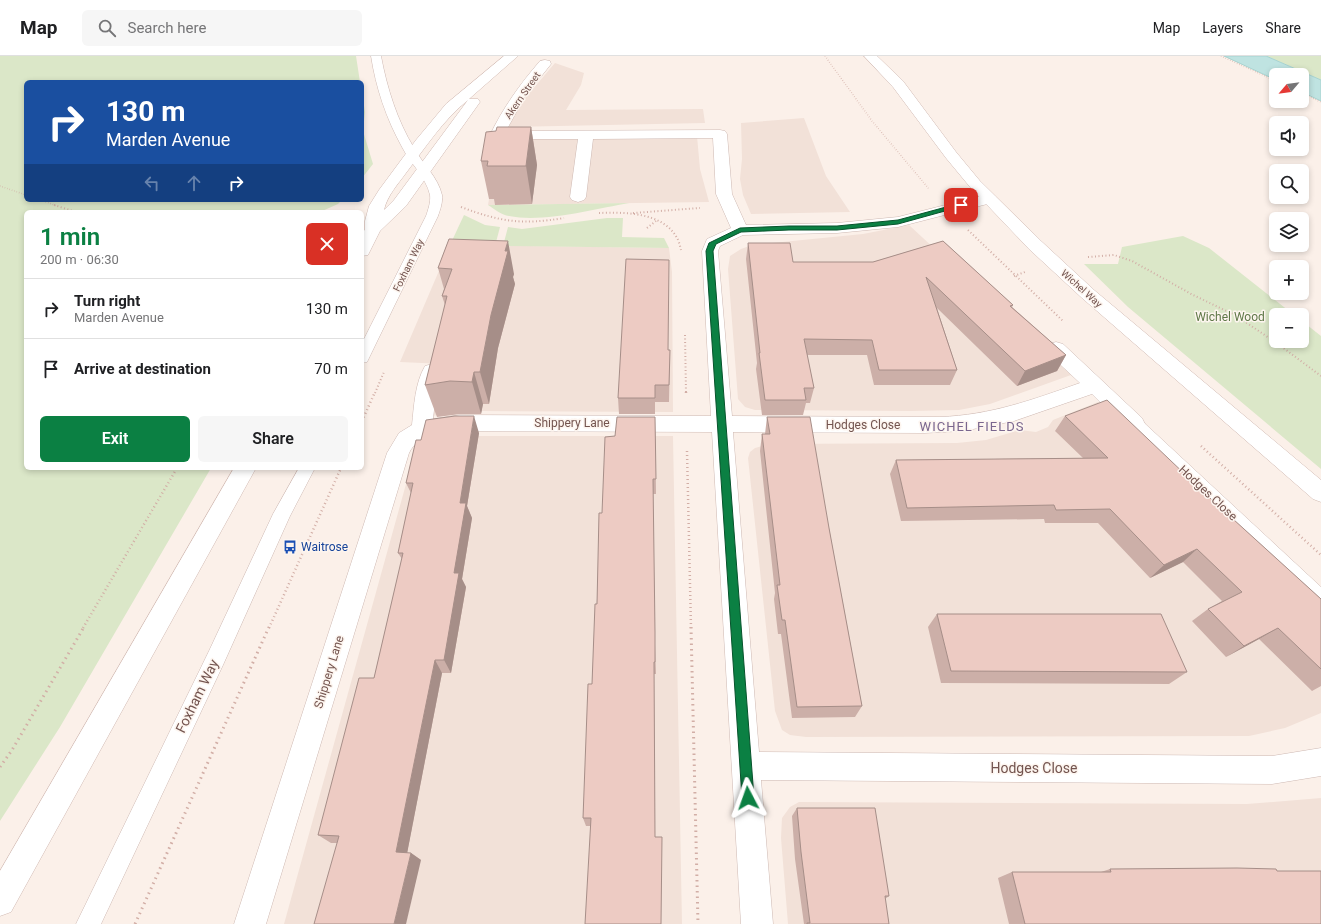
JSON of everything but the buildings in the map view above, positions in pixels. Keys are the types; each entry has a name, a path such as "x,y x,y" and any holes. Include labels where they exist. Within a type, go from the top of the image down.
{"street":[{"path":"366,240 377,206 384,193 412,154 452,107 512,56"},
{"name":"Wichel Way","path":"870,56 898,84 951,155 989,199 1053,262 1088,294 1321,493"},
{"name":"Akern Street","path":"545,64 523,90 505,116 497,135 586,136 720,134 724,194 740,230"},
{"path":"366,240 395,208 474,101 483,81"},
{"path":"578,197 586,136"},
{"path":"757,924 710,251 713,243 740,230 837,228 898,222 947,208 989,199"},
{"name":"Hodges Close","path":"1050,344 1135,424"},
{"path":"422,430 425,401 432,371"},
{"name":"Hodges Close","path":"722,424 955,424 986,420 1025,410 1094,386"},
{"name":"Shippery Lane","path":"250,924 398,452 407,438 422,430 441,425 460,423 722,424"},
{"path":"0,901 244,470"},
{"name":"Hodges Close","path":"746,766 1272,770 1321,762"}],"lane":[{"name":"Foxham Way","path":"364,354 432,216 436,198 432,187 412,154 388,106 383,92 376,56"},
{"name":"Hodges Close","path":"1135,424 1321,599"},
{"name":"Foxham Way","path":"88,924 216,658 279,521 306,470"}],"path":[{"path":"825,56 909,167 1014,276 1068,326"},
{"path":"1221,56 1269,78"},
{"path":"1309,96 1321,102"},
{"path":"0,186 24,194"},
{"path":"47,202 70,210"},
{"path":"461,207 491,218 511,222 538,222 567,218"},
{"path":"598,213 629,213 705,208"},
{"path":"629,213 644,216 666,226 680,243 681,251"},
{"path":"647,228 657,221"},
{"path":"1053,262 1105,255 1114,255 1132,261 1193,295 1235,315 1278,344 1321,376"},
{"path":"684,329 698,924"},
{"path":"1201,446 1321,554"},
{"path":"0,766 12,750 176,470"},
{"path":"135,924 340,470"}],"shaded area":[{"path":"555,63 584,73 581,85 566,110 703,109 705,123 509,127 516,109"},
{"path":"804,118 826,176 850,212 751,214 743,195 740,179 742,159 741,123"},
{"path":"697,136 700,169 709,202 488,205 499,139"},
{"path":"909,225 1071,375 990,404 959,410 755,410 745,407 738,399 728,269 730,256 741,249 752,245 863,234"},
{"path":"450,245 669,248 672,272 673,412 484,411 449,413 432,416 444,364 400,362"},
{"path":"1098,402 1321,611 1321,713 1285,728 1249,736 806,737 790,735 782,730 775,711 748,458 750,452 755,448 769,444 957,443 986,440 1020,430 1036,432 1048,427 1053,420"},
{"path":"448,436 673,436 682,924 284,924 416,448"},
{"path":"1321,798 1321,924 788,924 781,838 782,818 790,807 799,802 1247,804"}],"green space":[{"path":"0,56 356,56 360,80 24,80 24,202 340,202 324,210 24,210 24,470 210,470 60,727 0,821"},
{"path":"1266,56 1321,56 1321,80 1309,75 1309,68 1294,68"},
{"path":"364,134 373,164 364,175"},
{"path":"629,203 553,217 537,218 523,218 506,215 498,212 488,205"},
{"path":"464,215 485,225 500,227 495,246 450,245"},
{"path":"607,218 623,218 622,237 664,238 669,248 503,246 508,227 522,229"},
{"name":"Wichel Wood","path":"1183,236 1209,248 1269,295 1269,300 1275,300 1285,308 1269,308 1269,348 1309,348 1309,327 1321,336 1321,469 1128,307 1084,264 1118,264 1122,247"}],"water":[{"path":"1224,56 1266,56 1294,68 1269,68 1269,77"},
{"path":"1309,75 1321,80 1321,101 1309,95"}],"place":[{"name":"Waitrose","path":"290,547"}],"district":[{"name":"WICHEL FIELDS","path":"972,426"}],"route":[{"path":"748,798 710,251 713,243 722,237 740,230 837,228 898,222 961,205"}]}
